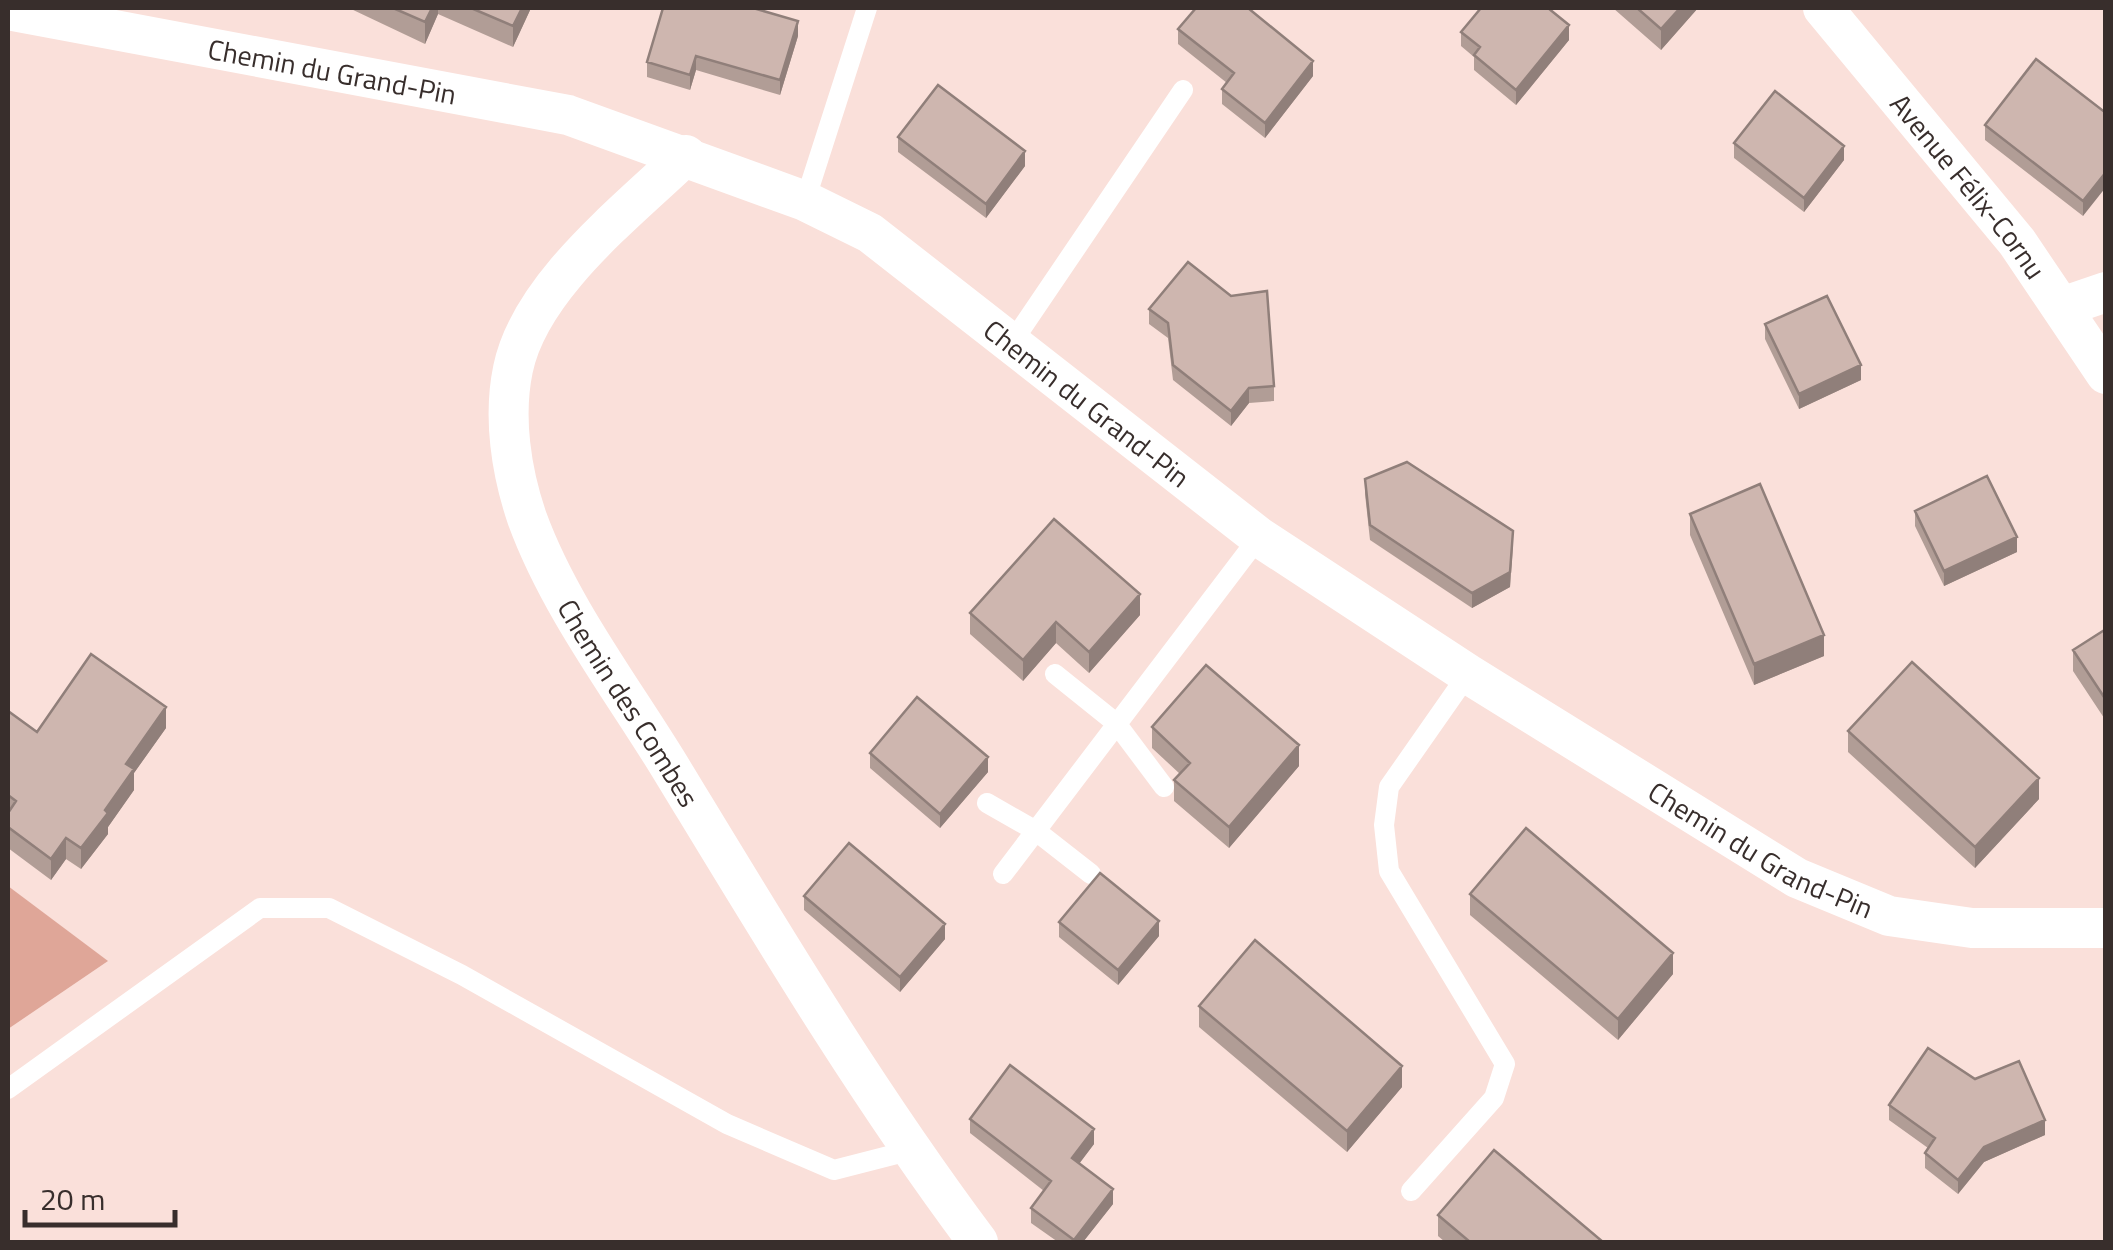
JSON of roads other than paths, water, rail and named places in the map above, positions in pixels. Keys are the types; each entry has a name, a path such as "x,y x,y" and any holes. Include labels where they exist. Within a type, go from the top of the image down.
{"street":[{"name":"Avenue Félix-Cornu","path":"1823,8 2017,242 2106,374"},
{"name":"Chemin du Grand-Pin","path":"8,10 568,115 805,201 870,233 1259,537 1468,674 1797,878 1889,916 1972,928 2106,928"},
{"name":"Chemin des Combes","path":"686,155 560,282 528,325 513,366 506,412 527,517 563,593 912,1150 978,1242"},
{"path":"2062,307 2106,292"}],"lane":[{"path":"805,201 867,8"},
{"path":"1012,344 1183,90"},
{"path":"1003,874 1259,537"},
{"path":"1055,674 1116,723 1164,787"},
{"path":"1410,1190 1494,1098 1506,1064 1390,871 1384,826 1389,787 1468,674"},
{"path":"987,803 1036,831 1091,874"},
{"path":"8,1089 260,908 329,908 462,975 728,1124 834,1170 912,1150"}]}
